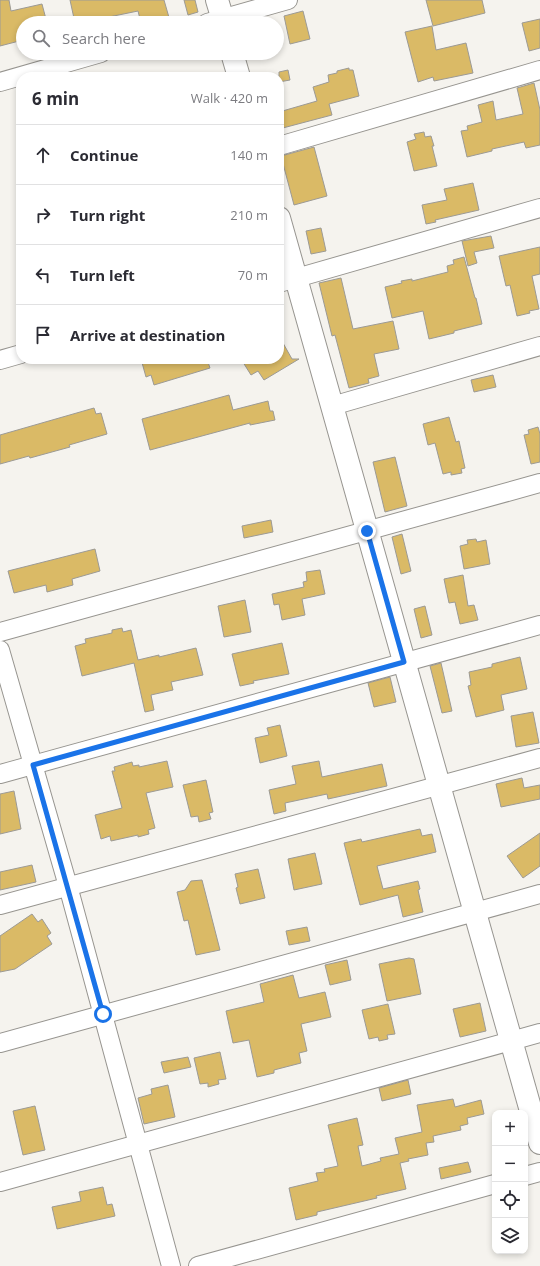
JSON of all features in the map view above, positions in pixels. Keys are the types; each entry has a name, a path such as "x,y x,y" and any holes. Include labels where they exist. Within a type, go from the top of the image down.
{"main road":[{"path":"234,60 238,72"},
{"path":"284,253 288,281 332,406 540,1143"}],"street":[{"path":"217,16 288,0"},
{"path":"35,72 77,60"},
{"path":"284,145 540,70"},
{"path":"0,82 16,77"},
{"path":"288,281 540,208"},
{"path":"332,406 540,346"},
{"path":"0,360 16,355"},
{"path":"0,632 540,483"},
{"path":"0,774 540,625"},
{"path":"0,650 68,886 171,1266"},
{"path":"0,905 540,758"},
{"path":"0,1043 540,894"},
{"path":"0,1182 540,1033"},
{"path":"528,1175 540,1172"},
{"path":"198,1266 492,1185"}],"building":[{"path":"0,0 9,0 11,11 42,4 45,16 16,16 16,42 0,46"},
{"path":"70,0 164,0 169,16 139,16 138,11 114,16 73,16"},
{"path":"184,0 195,0 198,12 188,15"},
{"path":"426,0 482,0 485,13 433,26"},
{"path":"303,11 310,39 290,44 284,16"},
{"path":"540,19 540,48 529,51 522,23"},
{"path":"432,26 436,50 466,43 473,73 434,81 433,77 418,82 405,32"},
{"path":"349,68 349,70 353,70 359,96 329,104 332,115 284,128 284,111 317,101 313,87 329,82 328,75 337,73 337,71"},
{"path":"288,70 290,80 284,81 284,72 279,72"},
{"path":"534,83 540,110 540,145 526,148 524,142 492,149 492,151 467,157 461,131 468,130 467,126 482,122 478,105 493,101 496,120 523,114 517,88"},
{"path":"424,132 425,137 431,136 437,166 414,171 407,142 416,139 414,134"},
{"path":"314,147 327,196 294,205 284,167 284,155"},
{"path":"473,183 479,210 435,220 436,222 426,224 422,205 447,200 444,189"},
{"path":"321,228 326,251 311,254 306,231"},
{"path":"491,236 494,248 474,252 477,263 468,266 462,241"},
{"path":"540,247 540,274 532,276 539,309 517,316 510,285 506,286 499,256"},
{"path":"464,257 482,324 429,339 423,311 392,318 385,287 402,283 401,281 412,279 412,281 448,272 447,266 454,264 453,260"},
{"path":"341,278 353,329 393,321 399,349 374,354 379,376 368,379 369,383 349,388 335,335 332,336 319,283"},
{"path":"284,345 292,359 299,359 264,380 258,371 251,375 244,364 284,364"},
{"path":"142,364 209,364 210,368 154,385 151,375 146,377"},
{"path":"493,375 496,387 474,392 471,380"},
{"path":"229,395 233,410 268,401 270,411 273,411 275,420 250,425 250,423 150,450 142,419"},
{"path":"94,408 96,414 101,413 107,434 69,445 70,447 30,458 29,456 0,464 0,435"},
{"path":"449,417 456,442 459,441 465,468 461,469 462,473 451,475 451,472 443,474 435,443 428,445 423,424"},
{"path":"538,427 540,434 540,462 531,464 524,435 529,434 528,430"},
{"path":"395,457 407,506 385,512 373,462"},
{"path":"271,520 273,532 244,538 242,526"},
{"path":"402,534 411,571 401,574 392,537"},
{"path":"476,539 477,542 486,540 490,564 464,569 460,546 468,544 467,540"},
{"path":"95,549 100,571 72,579 73,585 47,592 46,585 14,593 8,571"},
{"path":"320,570 325,594 302,599 305,615 282,620 279,604 274,605 272,594 304,587 303,582 307,581 306,572"},
{"path":"463,575 468,606 474,605 478,620 460,624 455,602 449,603 444,579"},
{"path":"245,600 251,632 224,637 218,606"},
{"path":"425,606 432,635 421,638 414,609"},
{"path":"122,628 123,632 131,630 138,660 159,655 159,657 196,648 203,675 171,682 173,690 151,695 154,710 145,712 134,663 82,676 75,646 86,643 85,639 112,633 112,630"},
{"path":"282,643 289,674 253,681 254,683 240,686 232,654"},
{"path":"520,657 527,689 501,695 504,710 476,717 468,686 471,685 469,672 492,667 492,664"},
{"path":"441,663 452,711 442,713 430,666"},
{"path":"390,677 396,702 374,707 368,683"},
{"path":"533,712 539,743 516,747 511,716"},
{"path":"280,725 287,756 260,763 255,738 269,735 267,728"},
{"path":"167,761 173,787 146,793 155,828 148,830 149,834 138,837 138,835 111,841 110,836 101,839 95,815 122,808 112,771 115,771 114,767 132,762 133,766 139,765 139,767"},
{"path":"319,761 322,777 382,764 387,786 328,799 327,794 285,803 286,811 274,814 269,790 296,784 292,766"},
{"path":"522,778 524,788 540,785 540,799 501,807 496,784"},
{"path":"206,780 213,812 209,813 211,819 199,822 198,816 191,817 183,785"},
{"path":"14,791 21,829 0,834 0,794"},
{"path":"420,829 422,836 432,834 436,852 377,866 383,889 418,881 420,889 418,890 423,912 403,917 398,895 360,905 344,843 361,839 362,842"},
{"path":"540,833 540,866 523,878 507,856"},
{"path":"315,853 322,884 294,890 288,859"},
{"path":"32,865 36,882 0,890 0,872"},
{"path":"258,869 265,898 240,904 236,888 238,887 235,874"},
{"path":"202,880 220,950 196,955 188,920 184,921 177,892 185,890 191,881"},
{"path":"32,914 38,922 42,919 51,933 47,936 52,944 15,969 0,972 0,936"},
{"path":"307,927 310,941 289,945 286,931"},
{"path":"409,958 414,959 421,994 387,1001 379,964"},
{"path":"347,960 351,980 330,985 325,965"},
{"path":"293,975 299,998 325,992 331,1017 301,1024 307,1051 299,1053 301,1063 274,1070 274,1073 257,1077 249,1040 233,1043 226,1011 264,1002 260,984"},
{"path":"480,1003 486,1031 460,1037 453,1009"},
{"path":"388,1004 395,1034 387,1035 388,1039 379,1041 378,1037 369,1039 362,1010"},
{"path":"220,1052 226,1079 218,1080 219,1084 208,1087 208,1083 200,1084 194,1058"},
{"path":"188,1057 191,1067 164,1073 161,1062"},
{"path":"408,1080 411,1094 382,1101 379,1088"},
{"path":"168,1085 175,1117 144,1124 138,1098 152,1094 151,1089"},
{"path":"453,1099 455,1107 481,1100 484,1114 467,1118 468,1124 460,1126 461,1130 433,1136 434,1142 426,1143 428,1155 408,1159 409,1161 400,1163 406,1189 376,1196 377,1198 317,1212 317,1215 296,1220 289,1188 318,1181 316,1173 325,1172 324,1169 338,1166 328,1125 357,1118 363,1145 358,1146 362,1166 381,1161 380,1158 399,1154 395,1138 422,1132 417,1105"},
{"path":"35,1106 45,1150 23,1155 13,1111"},
{"path":"468,1162 471,1172 441,1179 439,1168"},
{"path":"103,1187 107,1205 112,1204 115,1216 57,1229 52,1207 81,1201 79,1192"}],"route":[{"path":"103,1014 33,765 404,662 367,531"}]}
